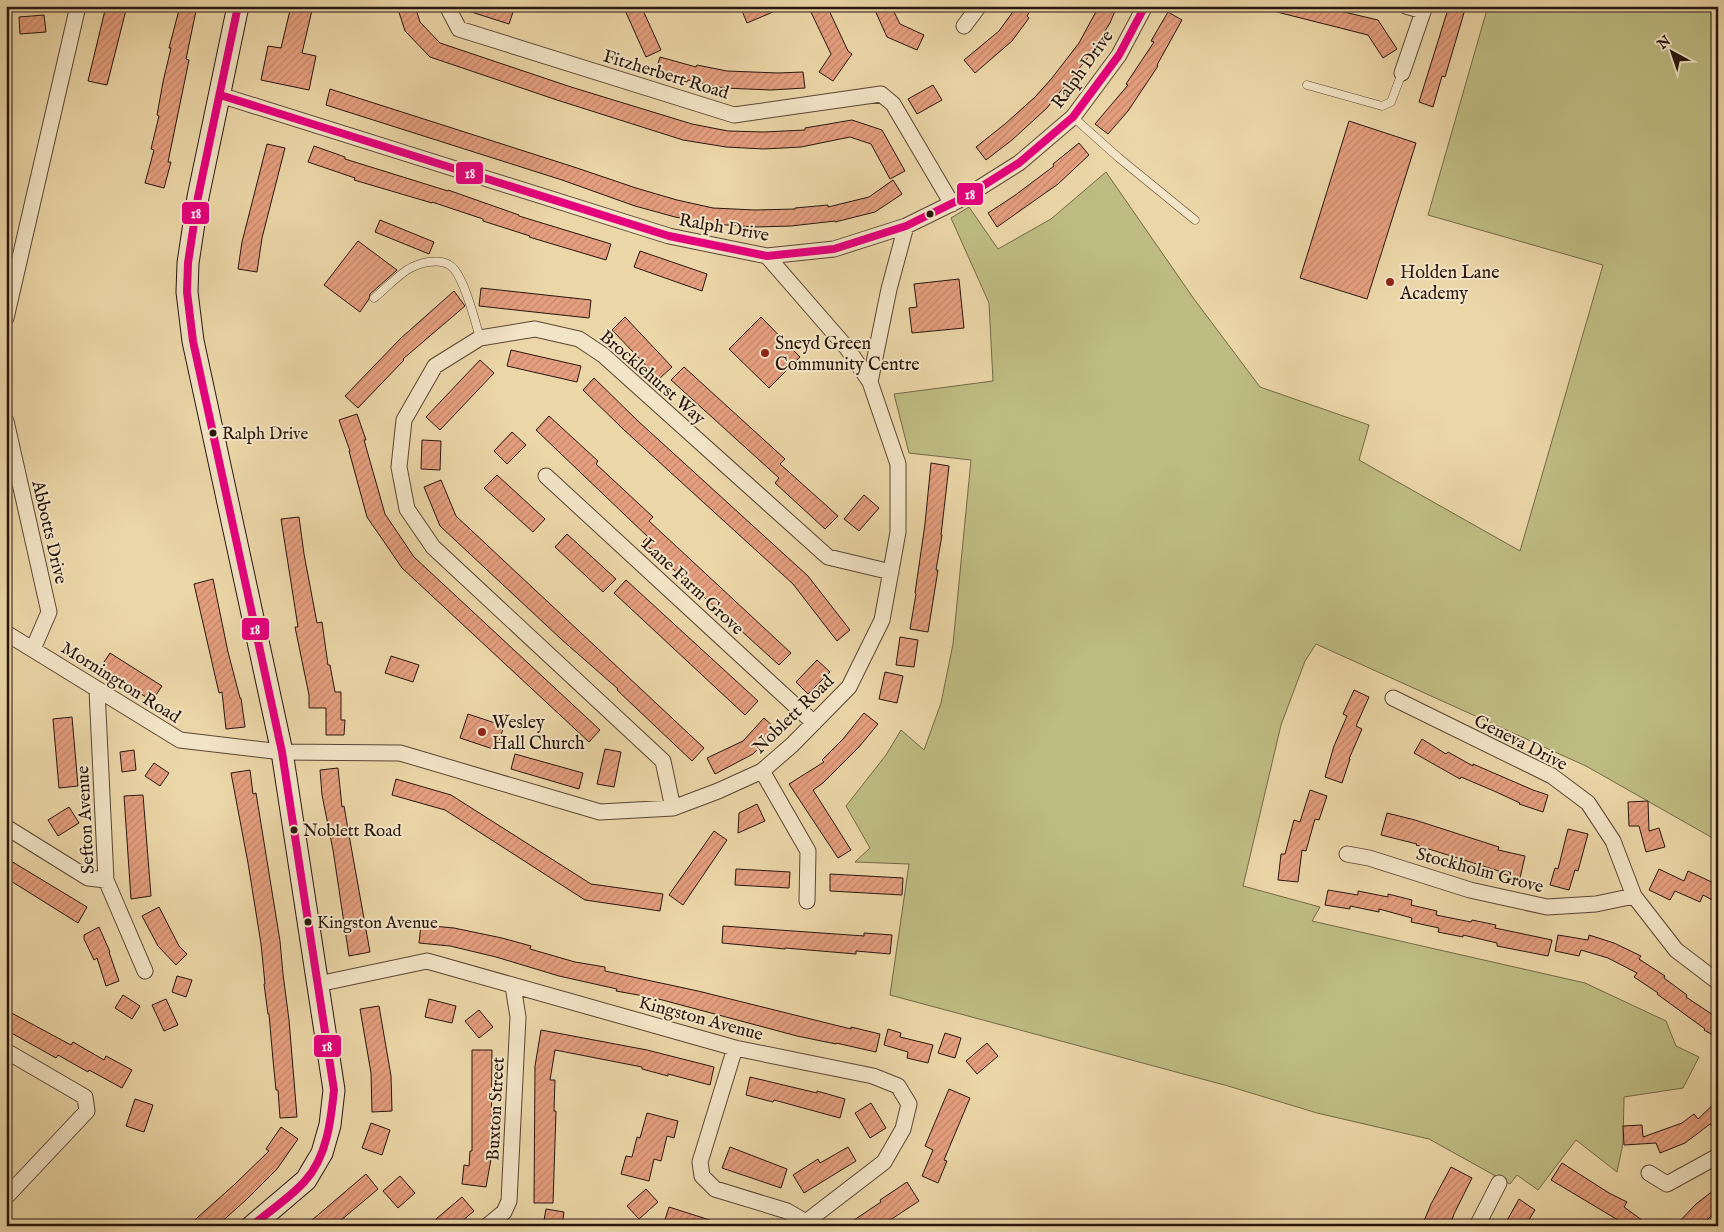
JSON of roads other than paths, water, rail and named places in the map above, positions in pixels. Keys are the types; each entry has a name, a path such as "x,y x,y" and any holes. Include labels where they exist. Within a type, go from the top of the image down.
{"street":[{"path":"6,318 78,6"},
{"path":"238,6 198,197 188,263 187,292 193,341 282,752 334,1090 330,1125 322,1152 306,1180 252,1226"},
{"name":"Fitzherbert Road","path":"447,6 459,29 734,115 881,94 893,104 952,204"},
{"path":"964,26 979,6"},
{"name":"Ralph Drive","path":"220,94 669,236 767,256 834,249 906,226 952,204 1019,162 1073,117 1119,55 1145,6"},
{"path":"1402,74 1424,9 1406,6"},
{"path":"870,382 889,289 906,226"},
{"name":"Noblett Road","path":"282,752 400,753 600,812 672,808 718,791 762,770 792,746 849,687 882,620 898,532 898,464 870,382 847,348 767,256"},
{"name":"Brocklehurst Way","path":"672,808 663,761 433,547 408,509 399,467 404,420 435,366 480,338 535,329 579,339 603,355 828,557 891,572"},
{"name":"Abbotts Drive","path":"6,422 49,612 33,649"},
{"name":"Lane Farm Grove","path":"546,476 814,723"},
{"name":"Mornington Road","path":"6,632 180,740 282,752"},
{"name":"Sefton Avenue","path":"97,690 106,880 145,971"},
{"name":"Geneva Drive","path":"1393,698 1552,776 1588,803 1613,841 1634,896 1676,950 1718,982"},
{"path":"762,770 808,851 807,901"},
{"path":"6,827 88,878 106,880"},
{"name":"Stockholm Grove","path":"1347,854 1369,858 1470,890 1547,907 1596,904 1634,896"},
{"name":"Kingston Avenue","path":"318,984 428,961 735,1048 873,1076 898,1086 909,1104 903,1129 884,1162 806,1224"},
{"name":"Buxton Street","path":"487,1226 504,1212 509,1201 518,1016 513,986"},
{"path":"735,1048 700,1162 702,1176 715,1189 787,1211 806,1224"},
{"path":"6,1052 85,1097 86,1111 6,1197"},
{"path":"1649,1173 1667,1184 1718,1156"},
{"path":"1477,1226 1499,1184"}],"lane":[{"path":"1307,85 1382,106 1391,102 1402,74"},
{"path":"1073,117 1119,158 1195,220"},
{"path":"374,298 407,270 423,263 435,261 450,265 460,278 480,338"}],"place":[{"name":"Holden Lane Academy","path":"1390,282"},
{"name":"Sneyd Green Community Centre","path":"765,353"},
{"name":"Ralph Drive","path":"213,433"},
{"name":"Wesley Hall Church","path":"482,732"},
{"name":"Noblett Road","path":"294,830"},
{"name":"Kingston Avenue","path":"308,922"}]}
